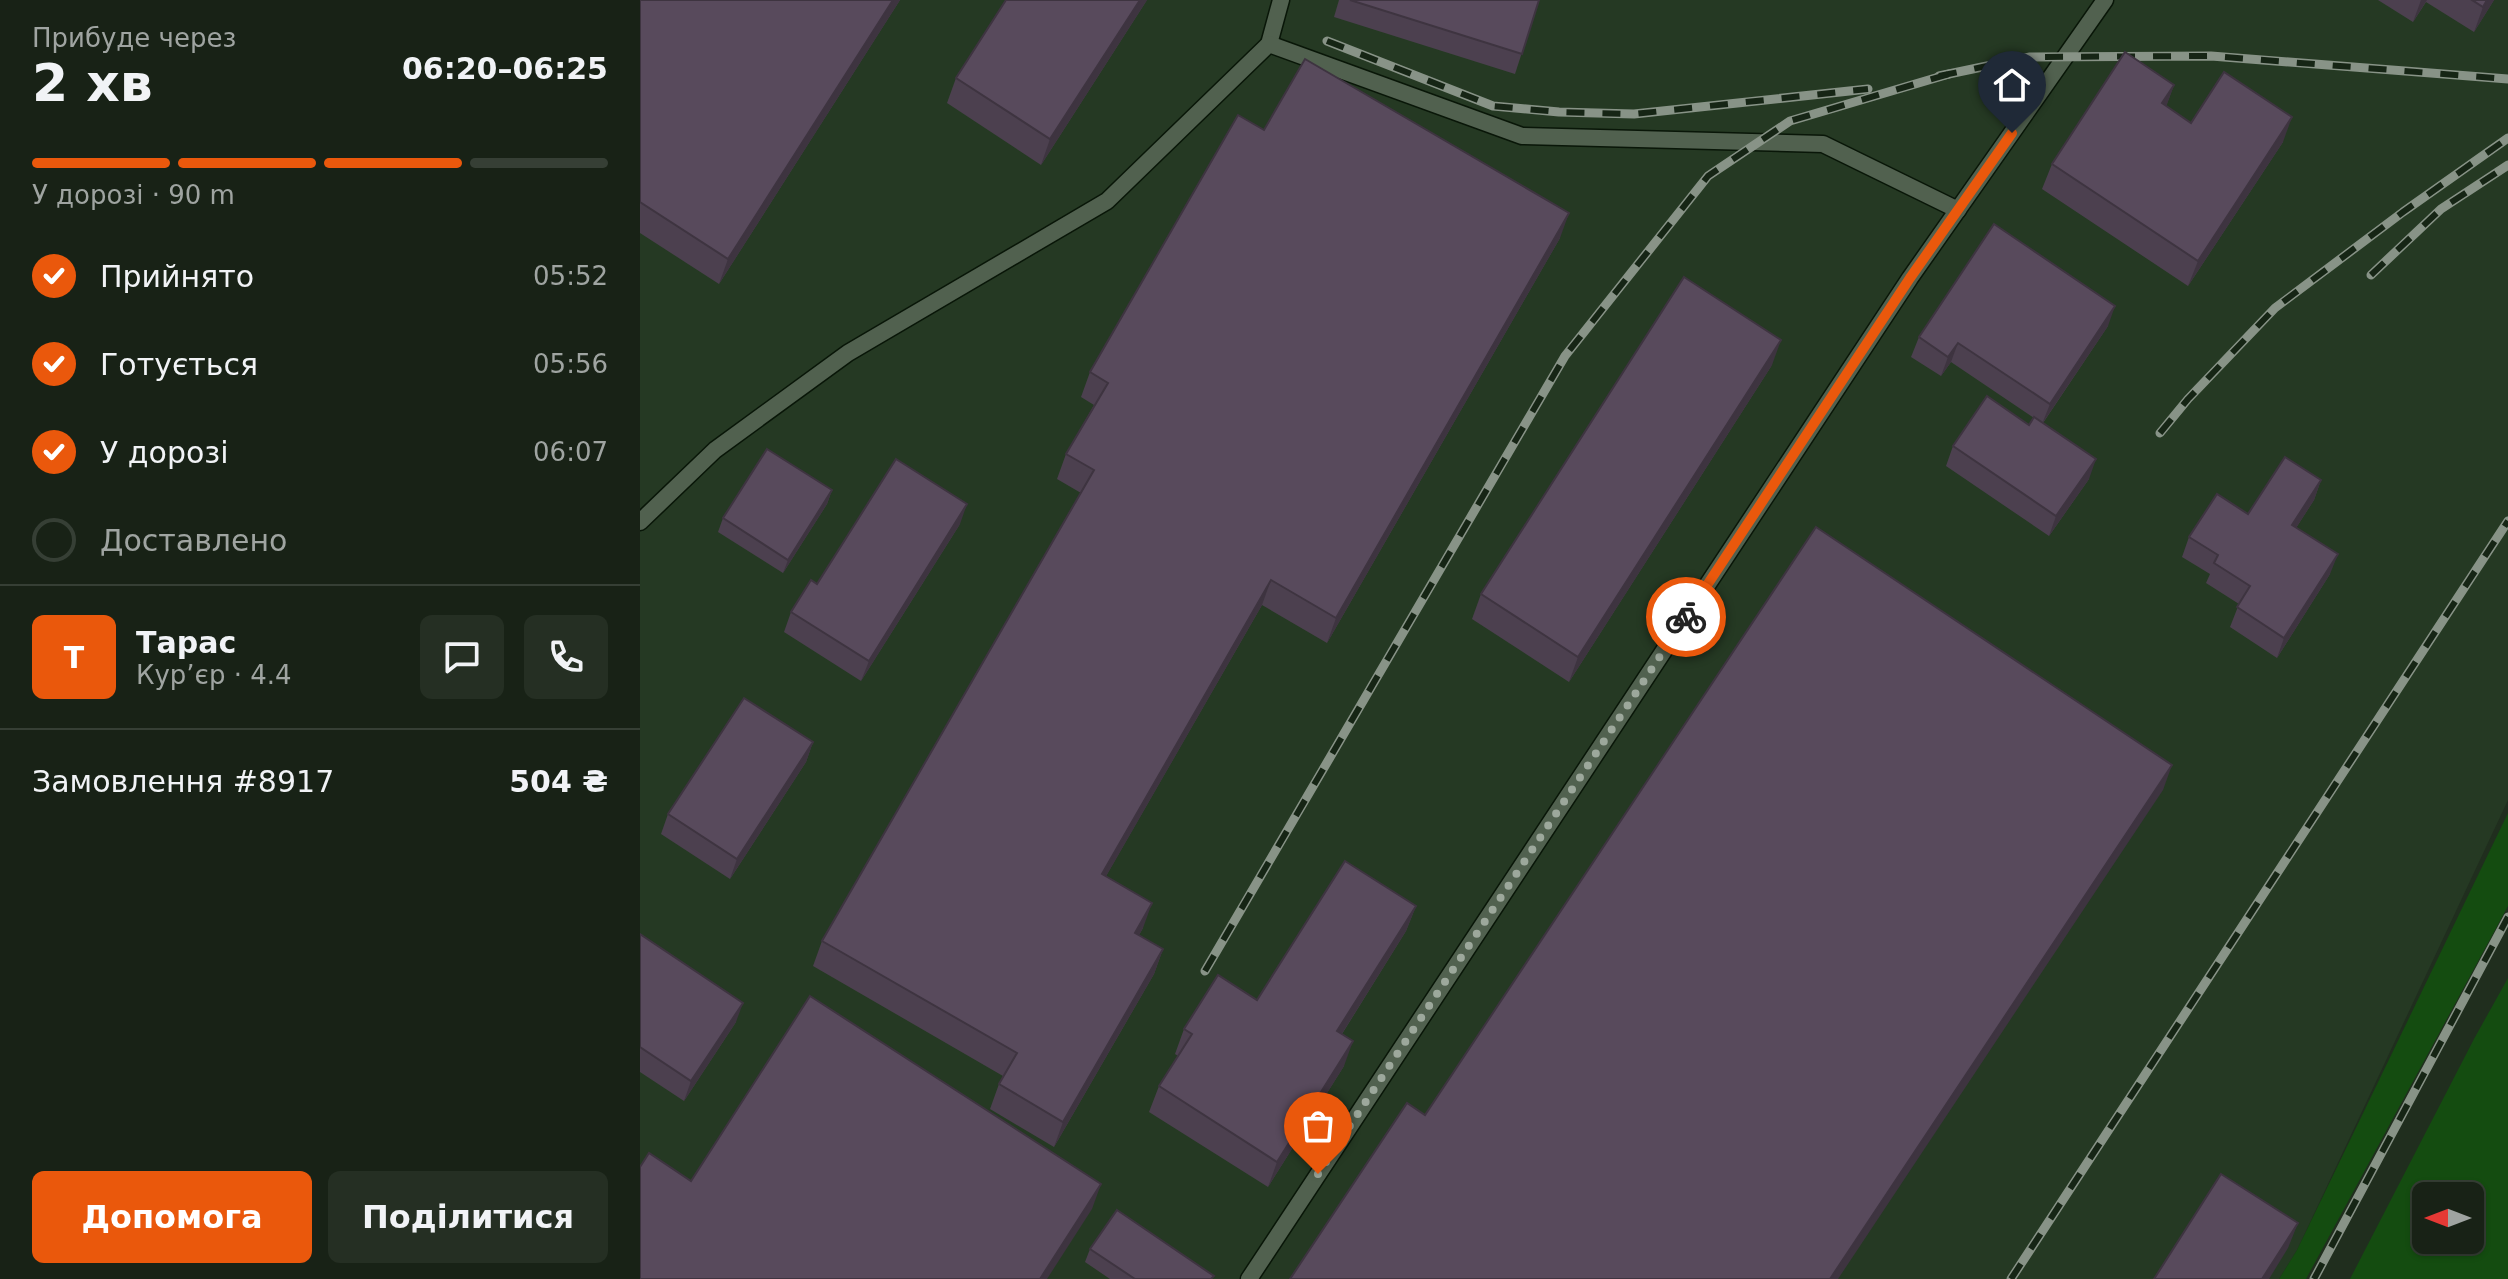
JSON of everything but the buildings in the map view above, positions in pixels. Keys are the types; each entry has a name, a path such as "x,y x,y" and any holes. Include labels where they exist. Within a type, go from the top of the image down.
{"lane":[{"path":"640,522 715,450 848,353 1107,201 1269,44 1281,0"},
{"path":"1249,1279 1893,304 2105,0"},
{"path":"1269,44 1522,136 1823,144 1958,210"}],"shaded area":[{"path":"640,0 2508,0 2508,800 2297,1250 2279,1279 640,1279"}],"green space":[{"path":"2508,813 2508,906 2306,1279 2279,1279 2297,1250"},
{"path":"2508,978 2508,1279 2350,1279 2474,1039"}],"railway":[{"path":"1327,41 1493,106 1559,112 1634,114 1868,89"},
{"path":"1939,76 2030,57 2211,56 2508,79"},
{"path":"1205,971 1565,356 1708,176 1790,121 1949,74"},
{"path":"2160,433 2188,399 2275,308 2508,138"},
{"path":"2371,275 2441,209 2508,165"},
{"path":"2011,1279 2508,521"},
{"path":"2314,1279 2508,917"}],"way so far":[{"path":"1318,1174 1686,617"}],"route":[{"path":"1686,617 1910,278 2012,133"}]}
